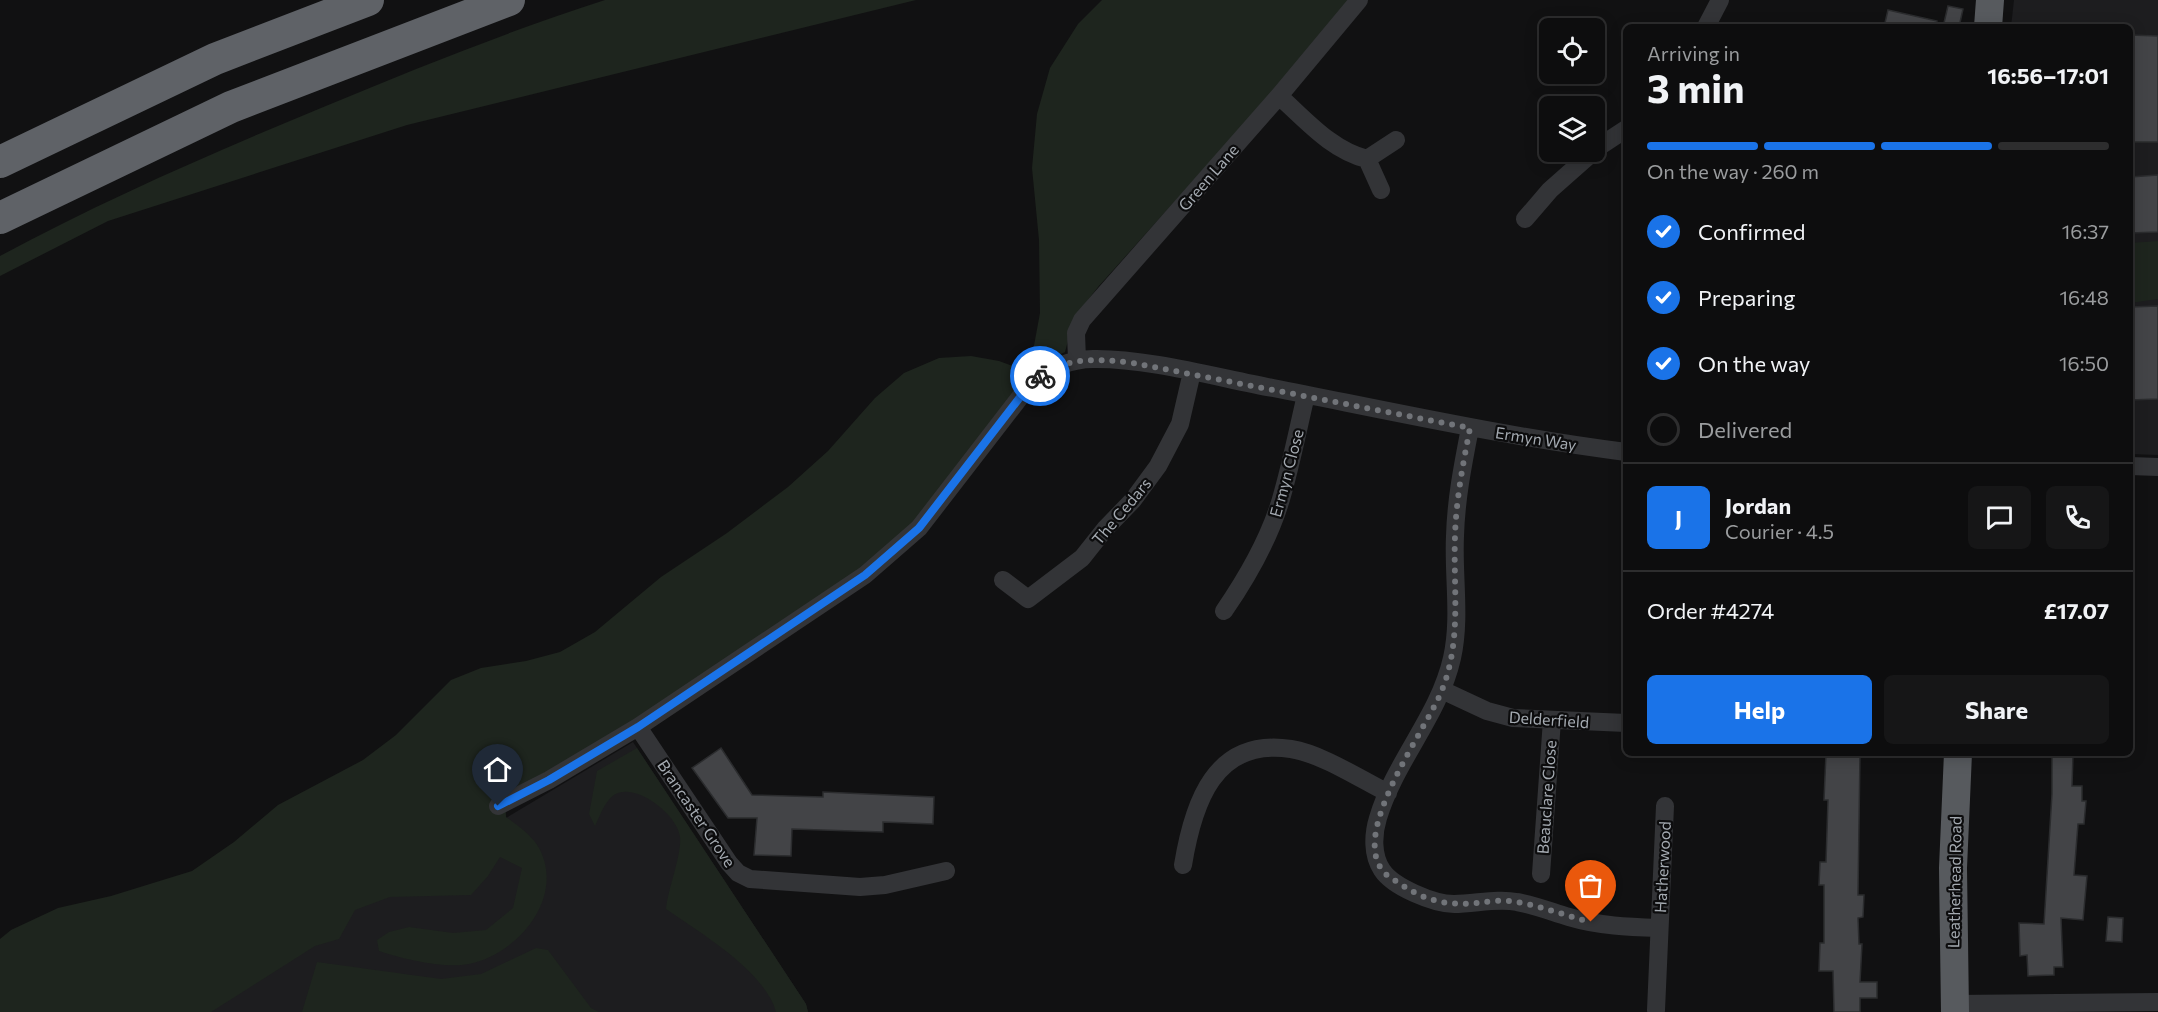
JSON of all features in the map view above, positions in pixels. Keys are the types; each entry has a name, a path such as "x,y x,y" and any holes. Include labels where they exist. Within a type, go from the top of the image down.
{"highway":[{"path":"0,162 215,58 368,0"},
{"path":"0,218 231,107 510,0"},
{"path":"1988,24 1990,0"},
{"name":"Leatherhead Road","path":"1954,1008 1953,868 1958,756"}],"street":[{"name":"Green Lane","path":"1077,360 1076,333 1082,320 1279,96 1359,0"},
{"path":"1708,24 1720,0"},
{"path":"1279,96 1337,148 1350,155 1367,159 1396,140"},
{"path":"1605,143 1623,131"},
{"path":"1367,159 1381,190"},
{"path":"1525,219 1550,190 1582,162"},
{"name":"Ermyn Way","path":"498,806 549,780 638,727 865,575 919,528 1031,383 1048,371 1077,360 1094,359 1133,363 1192,372 1470,428 1623,452"},
{"name":"The Cedars","path":"1003,580 1028,598 1082,558 1105,529 1134,500 1158,466 1180,424 1192,372"},
{"name":"Ermyn Close","path":"1224,611 1242,585 1271,529 1281,499 1306,395"},
{"name":"Hatherwood","path":"1470,428 1456,504 1456,627 1452,657 1442,690 1388,793 1378,818 1375,837 1376,854 1383,872 1415,895 1452,904 1514,901 1591,922 1623,927 1659,927"},
{"path":"2133,466 2158,467"},
{"name":"Delderfield","path":"1442,690 1496,714 1513,718 1623,723"},
{"name":"Beauclare Close","path":"1541,874 1552,720"},
{"name":"Brancaster Grove","path":"638,727 729,863 738,873 750,879 860,887 885,885 946,871"},
{"path":"1182,865 1188,831 1204,790 1217,773 1235,758 1258,749 1292,749 1313,756 1388,793"},
{"name":"Hatherwood","path":"1656,1010 1665,806"},
{"path":"1954,1008 2158,1002"}],"shaded area":[{"path":"605,0 916,0 407,125 108,221 0,276 0,256 159,178 426,65 533,24"},
{"path":"1102,0 1350,0 1279,85 1098,287 1074,318 1065,352 1048,360 1023,383 895,546 624,730 505,794 506,817 528,834 537,845 543,857 547,875 545,893 539,910 517,939 486,959 459,965 424,962 379,951 377,940 389,932 409,927 453,933 486,930 513,908 522,868 500,857 488,876 471,895 390,897 355,910 339,939 315,946 211,1012 0,1012 0,939 11,930 58,908 111,896 192,871 234,842 278,805 363,760 396,735 451,680 481,668 526,661 560,652 595,632 661,577 727,533 788,487 828,451 875,398 904,373 939,358 971,356 999,361 1018,368 1033,351 1040,313 1039,240 1032,168 1037,114 1050,68 1078,24"},
{"path":"2014,0 2158,0 2158,455 2133,454 2133,24 2011,24"},
{"path":"2158,241 2158,299 2133,303 2133,243"},
{"path":"633,742 806,1004 808,1012 182,1012"},
{"path":"637,748 806,1004 808,1012 776,1012 759,982 745,967 666,909 679,853 680,837 672,819 664,810 644,796 623,792 614,795 608,801 595,826 589,814 597,771"},
{"path":"536,948 548,950 591,1008 599,1012 302,1012 317,962 441,979 481,974"}],"building":[{"path":"1948,6 1963,9 1960,24 1944,24"},
{"path":"1888,10 1937,21 1936,24 1885,24"},
{"path":"2133,35 2158,36 2158,142 2133,142"},
{"path":"2158,175 2158,232 2133,233 2133,177"},
{"path":"2158,306 2158,399 2133,400 2133,307"},
{"path":"721,748 752,795 823,797 823,792 934,797 933,824 883,822 883,832 792,829 791,856 754,855 757,818 728,818 692,768"},
{"path":"1826,756 1860,756 1858,895 1864,895 1863,917 1858,918 1859,944 1862,944 1860,982 1877,982 1877,998 1860,998 1860,1012 1834,1012 1833,971 1819,971 1820,943 1824,943 1824,885 1819,885 1820,862 1826,862 1828,800 1824,800"},
{"path":"2052,756 2073,756 2072,786 2082,786 2082,801 2086,801 2084,824 2078,824 2074,875 2087,876 2083,920 2061,918 2063,967 2054,967 2054,975 2028,976 2027,955 2020,956 2019,923 2044,924 2052,794"},
{"path":"2108,917 2123,918 2122,942 2106,941"}],"way so far":[{"path":"1040,376 1065,363 1077,360 1094,359 1133,363 1192,372 1470,428 1456,504 1456,627 1452,657 1442,690 1388,793 1378,818 1375,837 1376,854 1383,872 1415,895 1436,902 1452,904 1514,901 1591,922"}],"route":[{"path":"498,806 549,780 638,727 865,575 919,528 1031,383 1040,376"}]}
